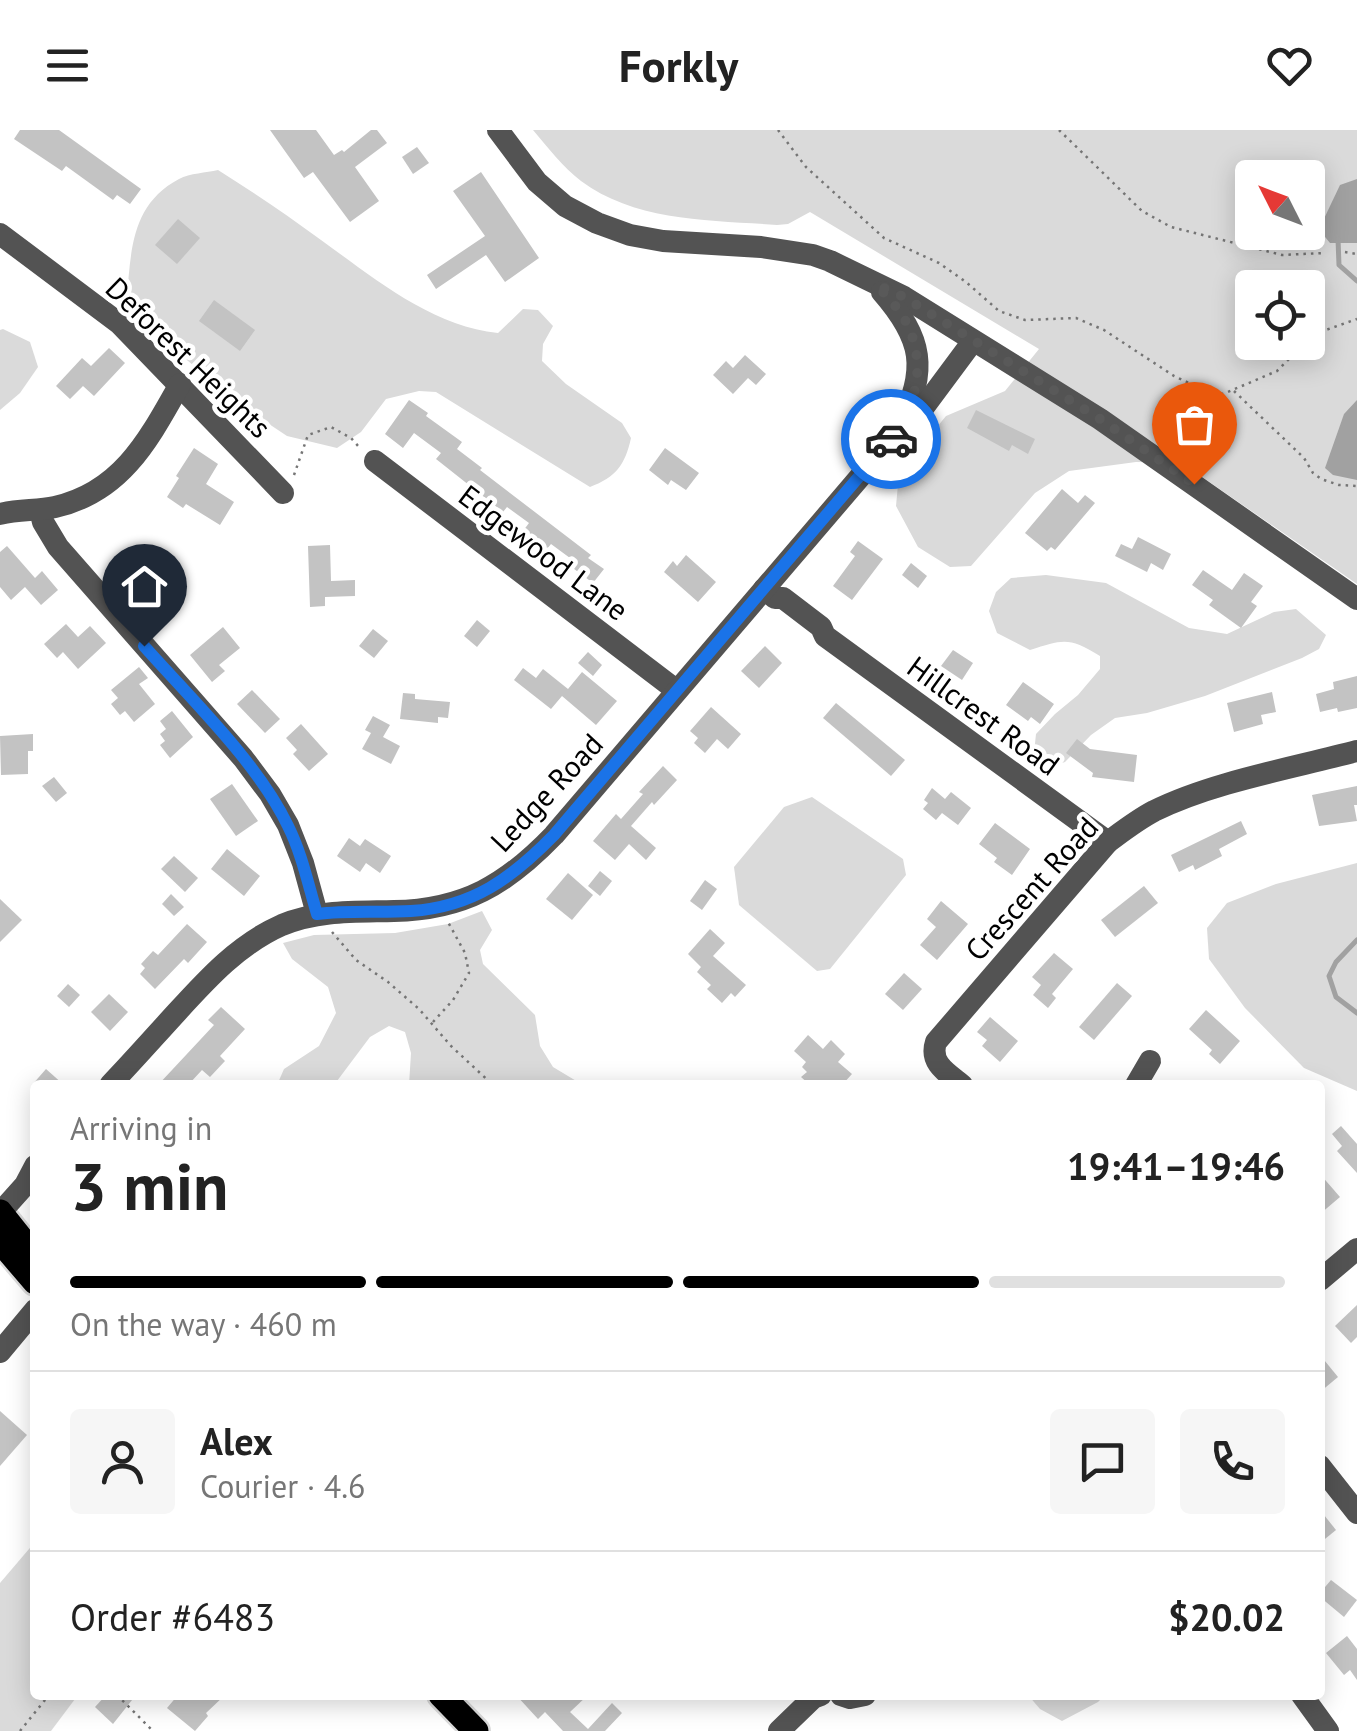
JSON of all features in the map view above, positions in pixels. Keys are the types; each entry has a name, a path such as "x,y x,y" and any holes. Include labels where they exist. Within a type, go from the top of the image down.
{"main road":[{"path":"0,1212 30,1250"},
{"path":"0,1241 30,1276"},
{"path":"447,1700 476,1731"}],"street":[{"path":"498,130 537,182 565,206 597,224 663,241 795,251 830,261 904,297 1100,419 1357,599"},
{"name":"Deforest Heights","path":"0,234 120,324 283,493"},
{"name":"Ledge Road","path":"115,1080 231,957 265,934 317,914 412,911 488,890 517,871 554,835 676,690 770,593 894,436 918,381 917,350 905,319 877,285"},
{"name":"Ledge Road","path":"894,436 918,416 974,341"},
{"path":"0,514 66,504 106,484 133,461 180,384"},
{"name":"Edgewood Lane","path":"375,462 676,690"},
{"path":"40,510 58,547 244,758 270,794 298,850 317,914"},
{"name":"Hillcrest Road","path":"770,593 777,606 814,635 824,636 1108,842"},
{"name":"Crescent Road","path":"956,1080 937,1063 933,1049 936,1042 1108,842 1134,822 1177,801 1357,751"},
{"path":"1139,1080 1150,1061"},
{"path":"0,1184 30,1170"},
{"path":"0,1212 30,1176"},
{"path":"1325,1276 1357,1249"},
{"path":"0,1352 30,1316"},
{"path":"1325,1472 1357,1513"},
{"path":"779,1731 810,1700"},
{"path":"1306,1700 1328,1731"}],"path":[{"path":"778,130 806,166 884,238 939,262 999,311 1025,320 1076,318 1104,330 1174,376 1223,394 1277,371 1288,360"},
{"path":"1058,130 1142,211 1171,227 1282,254 1324,253"},
{"path":"1346,252 1357,254"},
{"path":"1325,331 1357,319"},
{"path":"1233,390 1321,479 1357,486"},
{"path":"283,493 297,471 308,435 330,427 350,438 375,462"},
{"path":"432,1024 469,973 465,953 440,906"},
{"path":"317,914 356,960 419,1009 488,1080"},
{"path":"20,1731 45,1700"},
{"path":"122,1700 153,1731"}],"shaded area":[{"path":"533,130 1357,130 1357,584 1182,463 1136,462 1069,471 1035,493 971,566 950,567 918,547 896,506 899,474 946,416 1005,391 1039,349 810,212 788,224 777,225 650,212 603,194 562,163"},
{"path":"218,170 427,311 473,329 498,333 523,309 538,310 553,326 543,344 542,361 566,384 622,423 631,438 618,469 590,487 436,392 419,391 386,399 361,432 337,448 287,436 245,408 182,356 127,296 137,229 152,201 179,179"},
{"path":"1357,179 1357,243 1330,243 1325,237 1325,217 1340,185"},
{"path":"0,330 30,342 38,367 20,393 0,410"},
{"path":"1357,400 1357,480 1333,475 1325,468 1344,414"},
{"path":"1046,575 1106,583 1189,628 1227,634 1274,612 1296,609 1326,635 1319,649 1302,658 1205,696 1115,718 1091,735 1065,762 1047,768 1034,753 1036,734 1100,669 1100,656 1066,642 1030,650 997,633 989,611 996,592 1011,578"},
{"path":"812,797 903,859 906,875 830,969 817,971 739,905 734,867 784,807"},
{"path":"1357,863 1357,1091 1304,1068 1245,1008 1209,959 1207,928 1227,903 1276,884"},
{"path":"482,911 492,930 480,950 483,964 535,1015 540,1046 553,1067 575,1080 409,1080 411,1053 405,1032 389,1026 370,1037 338,1080 279,1080 284,1069 319,1046 336,1013 328,987 292,959 283,943 314,935 395,933 448,924"},
{"path":"30,1548 30,1700 74,1700 51,1731 0,1731 0,1583"},
{"path":"1032,1700 1100,1700 1062,1721"}],"building":[{"path":"20,130 59,130 141,189 130,204 117,195 113,200 66,166 62,171 14,139"},
{"path":"270,130 316,130 334,155 344,152 371,130 377,130 387,143 355,167 379,201 350,222 313,172 304,178"},
{"path":"417,147 429,163 413,174 402,157"},
{"path":"481,172 539,258 505,282 486,255 436,289 427,275 485,236 453,191"},
{"path":"178,219 200,238 177,264 155,245"},
{"path":"214,300 255,330 240,351 199,321"},
{"path":"109,348 125,363 94,396 83,386 70,399 56,386 82,358 91,366"},
{"path":"745,355 766,374 756,385 748,378 733,394 713,375 726,361 733,368"},
{"path":"409,400 462,442 457,449 480,470 591,555 588,558 604,569 593,583 566,563 570,558 551,544 547,549 523,531 529,523 507,507 503,512 436,459 441,453 414,433 403,448 385,434"},
{"path":"976,410 1035,439 1028,454 1012,445 1009,451 967,428"},
{"path":"194,448 218,464 206,484 234,502 220,525 167,497"},
{"path":"665,448 699,473 686,490 671,480 668,485 649,470"},
{"path":"1062,489 1078,503 1085,495 1095,503 1055,550 1051,547 1047,551 1025,533"},
{"path":"1138,537 1171,554 1163,570 1151,563 1147,572 1115,556 1121,544 1132,549"},
{"path":"858,541 883,559 852,600 833,586 855,556 850,552"},
{"path":"330,545 331,581 355,580 355,596 325,597 325,606 310,607 308,546"},
{"path":"7,546 35,578 42,571 58,590 41,605 25,587 11,600 0,587 0,552"},
{"path":"686,555 716,582 698,602 664,572 673,561 677,566"},
{"path":"911,563 927,576 918,588 902,575"},
{"path":"1203,570 1232,590 1244,573 1263,586 1251,602 1257,606 1241,628 1209,605 1213,600 1192,585"},
{"path":"477,620 490,631 477,647 464,636"},
{"path":"66,624 78,637 90,626 106,643 78,669 63,652 57,658 44,644"},
{"path":"223,627 240,648 219,665 225,671 212,682 190,655"},
{"path":"373,629 388,641 374,658 359,646"},
{"path":"765,646 782,663 759,688 741,671"},
{"path":"953,650 973,663 962,680 941,666"},
{"path":"588,652 602,665 593,676 578,663"},
{"path":"139,667 148,678 139,684 155,704 134,722 125,711 120,715 111,704 118,698 111,690"},
{"path":"523,668 536,678 543,669 568,689 582,672 617,701 596,725 562,696 551,709 514,680"},
{"path":"1357,676 1357,708 1320,712 1316,694 1334,689 1333,682"},
{"path":"1023,682 1054,704 1040,724 1031,717 1028,721 1006,705"},
{"path":"252,690 280,719 265,733 237,704"},
{"path":"1272,692 1276,712 1261,715 1263,724 1234,732 1227,703"},
{"path":"403,693 415,694 415,699 450,702 448,718 438,717 438,723 400,719"},
{"path":"836,703 905,760 891,776 823,718"},
{"path":"711,707 741,734 728,749 717,739 705,753 694,743 698,738 690,731"},
{"path":"172,711 193,737 170,758 160,745 165,741 160,734 166,729 160,721"},
{"path":"373,716 390,725 383,737 400,746 391,764 362,749 371,733 365,730"},
{"path":"301,724 328,754 309,771 293,754 297,750 286,738"},
{"path":"33,734 28,774 1,775 0,736"},
{"path":"1077,739 1090,749 1137,755 1134,782 1092,777 1093,773 1066,753"},
{"path":"663,766 677,780 631,826 656,848 646,860 629,844 615,860 593,841 616,814 621,819"},
{"path":"54,777 67,793 56,802 42,786"},
{"path":"232,784 258,821 236,836 210,799"},
{"path":"1357,786 1357,821 1319,826 1312,795"},
{"path":"932,788 945,799 951,792 971,808 958,825 942,813 936,820 923,809"},
{"path":"1241,821 1247,834 1219,849 1222,856 1195,870 1193,865 1179,872 1171,855"},
{"path":"995,823 1030,849 1012,875 979,844"},
{"path":"349,838 360,846 365,839 391,856 380,873 366,863 360,872 337,856"},
{"path":"227,849 260,876 244,896 211,869"},
{"path":"174,856 198,878 185,892 161,869"},
{"path":"600,871 612,881 600,896 588,886"},
{"path":"568,873 593,895 572,920 546,899"},
{"path":"705,880 717,889 702,910 690,901"},
{"path":"1144,886 1158,903 1115,937 1101,920"},
{"path":"171,894 184,907 174,916 162,904"},
{"path":"0,899 22,920 0,942"},
{"path":"941,901 968,924 937,960 920,945 936,927 927,919"},
{"path":"187,924 207,942 155,989 140,974 145,968 141,964 153,951 158,955"},
{"path":"710,929 725,943 713,956 746,985 722,1003 707,989 711,985 697,972 701,967 688,954"},
{"path":"1054,953 1073,969 1052,994 1056,998 1048,1008 1033,995 1041,985 1032,977"},
{"path":"904,973 922,989 903,1010 885,994"},
{"path":"1117,983 1132,996 1094,1040 1079,1027"},
{"path":"68,984 80,995 69,1007 57,996"},
{"path":"109,994 128,1012 110,1031 91,1012"},
{"path":"221,1007 245,1029 220,1056 225,1061 210,1077 202,1070 193,1080 163,1080 214,1025 208,1020"},
{"path":"1206,1010 1240,1041 1220,1064 1209,1054 1212,1050 1189,1029"},
{"path":"990,1017 1018,1041 1000,1062 982,1046 987,1040 977,1032"},
{"path":"808,1035 823,1049 831,1040 845,1054 838,1062 852,1074 847,1080 804,1080 801,1077 807,1072 802,1067 806,1062 794,1051"},
{"path":"46,1069 58,1080 36,1080"},
{"path":"1341,1126 1357,1144 1357,1173 1337,1151 1342,1146 1332,1134"},
{"path":"1325,1180 1340,1197 1325,1210"},
{"path":"1357,1305 1357,1337 1351,1343 1335,1326"},
{"path":"1325,1361 1338,1377 1325,1388"},
{"path":"0,1411 27,1435 0,1466"},
{"path":"1325,1516 1336,1530 1325,1539"},
{"path":"1331,1580 1357,1600 1344,1617 1325,1601 1325,1587"},
{"path":"1347,1636 1357,1649 1357,1680 1350,1670 1344,1675 1326,1653"},
{"path":"101,1700 132,1700 113,1724 95,1707"},
{"path":"174,1700 220,1700 195,1731 167,1708"},
{"path":"521,1700 583,1700 570,1712 588,1729 612,1703 622,1713 605,1731 563,1731 545,1712 538,1719"}],"waterway":[{"path":"1338,239 1339,265 1357,281"},
{"path":"1357,940 1336,962 1329,976 1336,997 1357,1013"}],"way so far":[{"path":"891,439 918,381 917,350 905,319 877,285 904,297 1100,419 1194,484"}],"route":[{"path":"144,646 244,758 270,794 298,850 317,914 412,911 457,902 504,880 554,835 891,439"}]}
